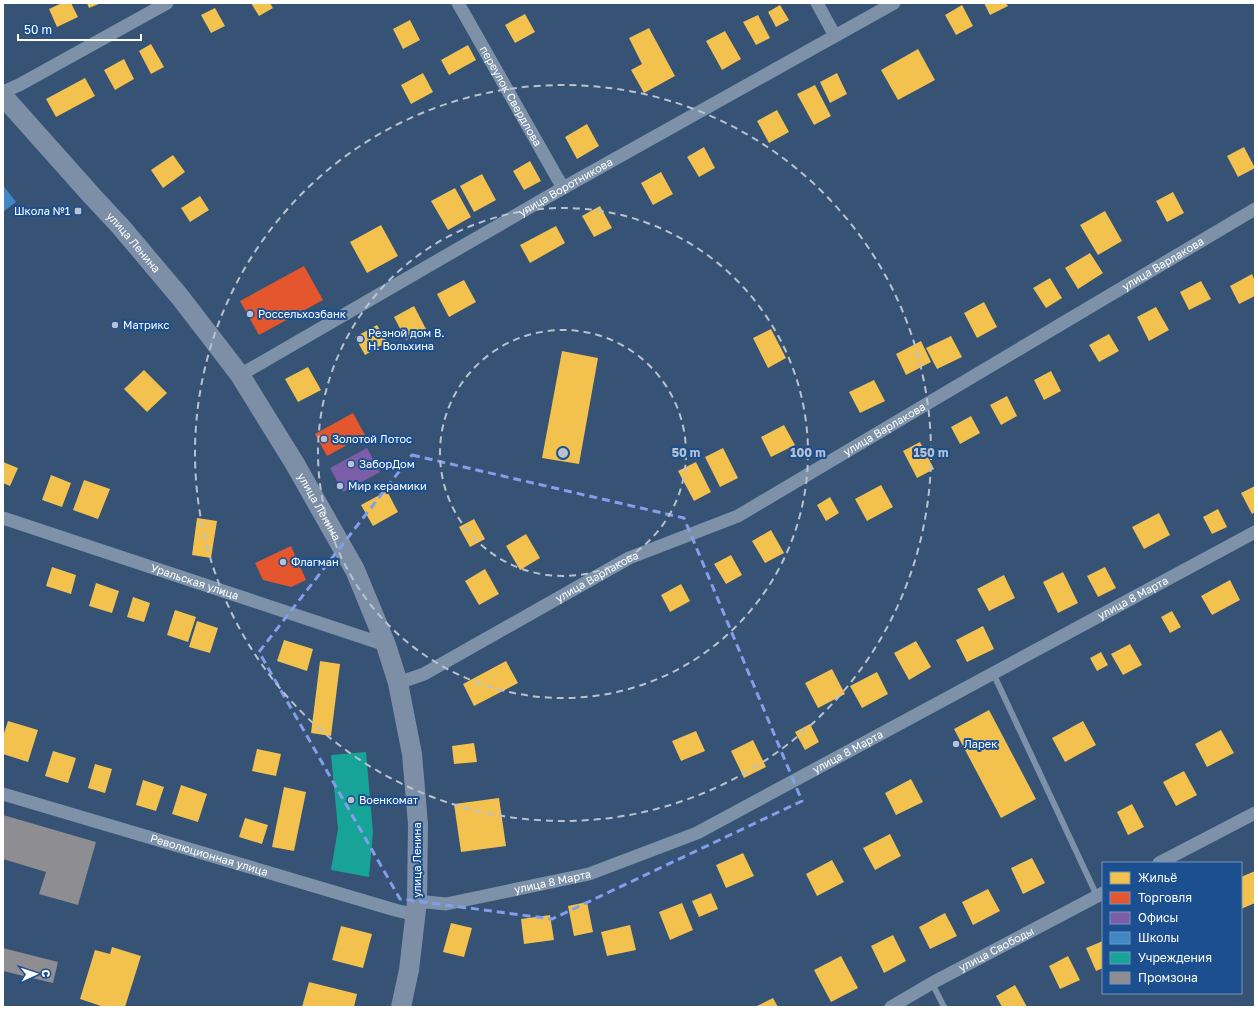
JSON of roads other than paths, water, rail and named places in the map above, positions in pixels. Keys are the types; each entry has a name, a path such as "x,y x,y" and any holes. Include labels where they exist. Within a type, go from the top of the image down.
{"main road":[{"name":"улица Ленина","path":"3,96 92,197 121,227 180,297 240,375 295,464 355,570 386,645 398,683 412,762 418,824 416,908 409,970 401,1007"}],"street":[{"path":"3,92 19,85 167,3"},
{"name":"переулок Свердлова","path":"458,3 563,188"},
{"path":"817,3 835,36"},
{"name":"улица Воротникова","path":"240,375 563,188 894,3"},
{"name":"улица Варлакова","path":"398,683 424,674 628,558 738,516 1255,209"},
{"name":"Уральская улица","path":"3,518 386,645"},
{"name":"улица 8 Марта","path":"416,908 446,904 588,874 696,833 1255,532"},
{"name":"Революционная улица","path":"3,794 388,908 416,908"},
{"path":"1161,862 1255,812"},
{"name":"улица Свободы","path":"891,1007 932,983 1100,894"}],"lane":[{"path":"993,673 1100,894"},
{"path":"932,983 944,1007"}],"place":[{"name":"Школа №1","path":"78,211"},
{"name":"Россельхозбанк","path":"250,314"},
{"name":"Матрикс","path":"115,325"},
{"name":"Резной дом В. Н. Вольхина","path":"360,339"},
{"name":"Золотой Лотос","path":"324,439"},
{"name":"ЗаборДом","path":"351,464"},
{"name":"Мир керамики","path":"340,486"},
{"name":"Флагман","path":"283,562"},
{"name":"Ларек","path":"956,744"},
{"name":"Военкомат","path":"351,800"}]}
